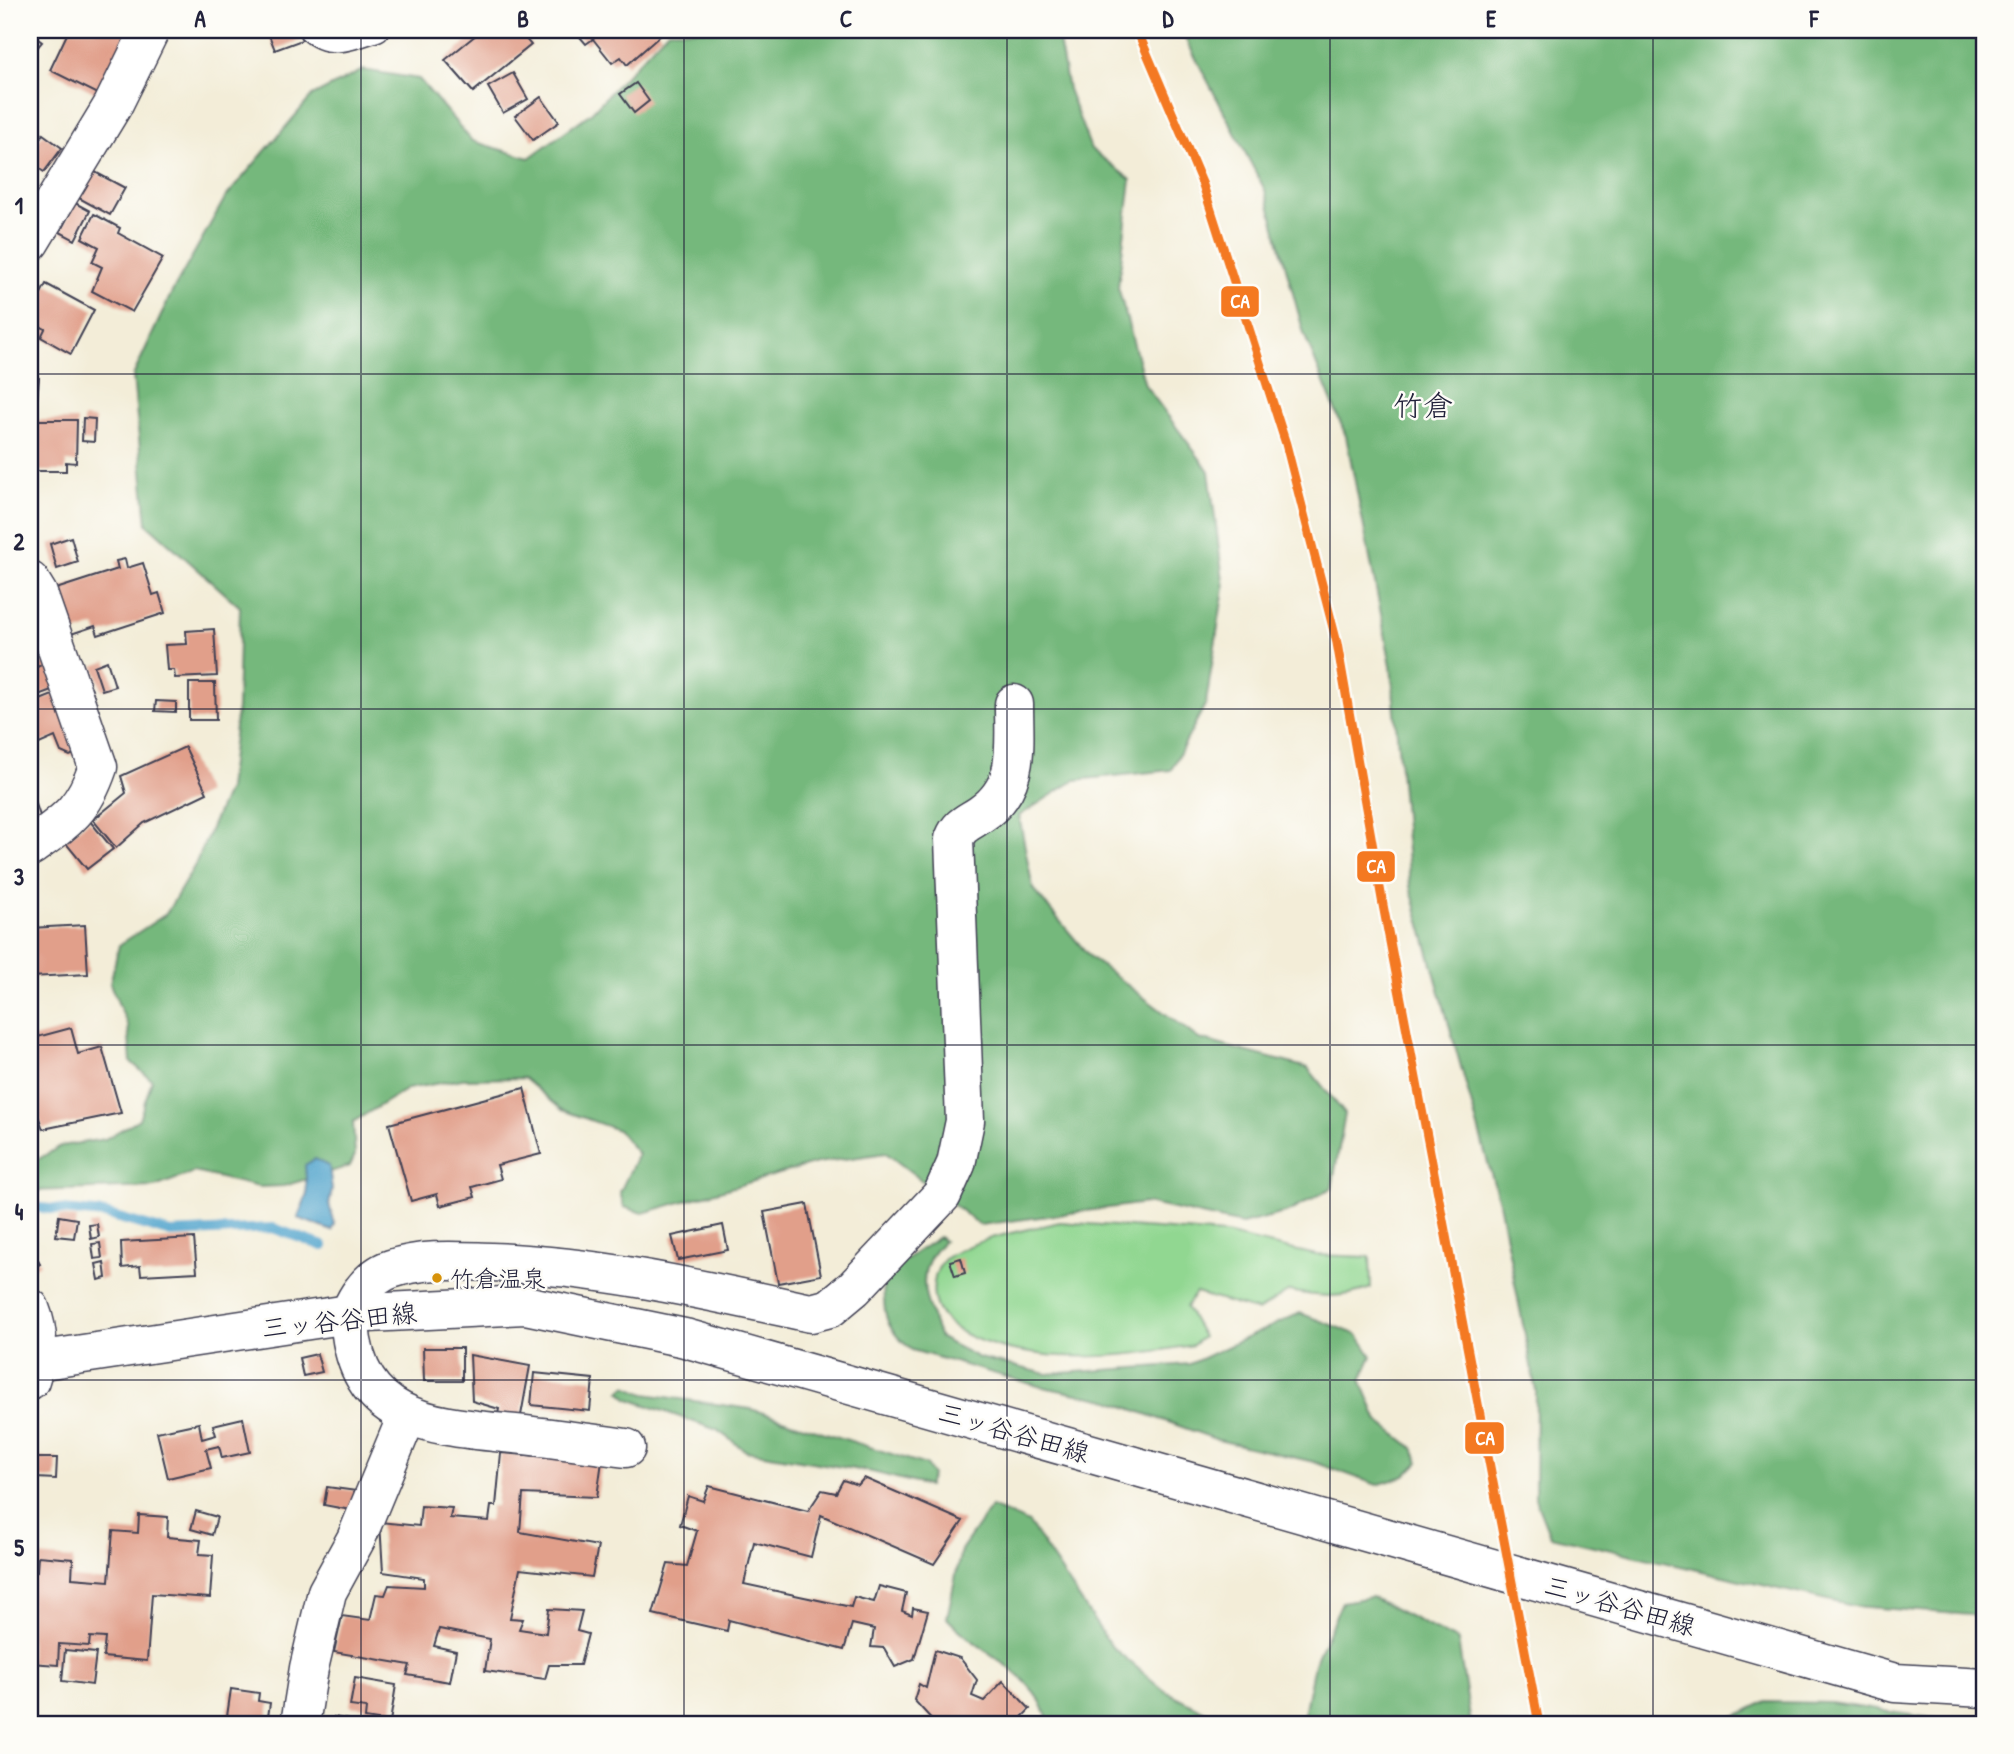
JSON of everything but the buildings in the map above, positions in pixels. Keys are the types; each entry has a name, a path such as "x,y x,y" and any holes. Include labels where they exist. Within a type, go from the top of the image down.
{"street":[{"path":"30,242 113,105 150,30"},
{"path":"30,581 38,594 98,766 89,795 74,812 30,847"},
{"path":"626,1448 440,1427 407,1416 382,1398 361,1373 352,1352 349,1314 364,1287 388,1269 418,1262 556,1264 638,1275 811,1313 830,1308 854,1288 942,1195 957,1164 965,1121 954,839 958,827 1001,798 1011,778 1014,704"},
{"name":"三ッ谷谷田線","path":"32,1368 349,1314 525,1305 685,1338 1895,1683 1984,1688"},
{"path":"30,1308 38,1328 32,1368"},
{"path":"300,1724 309,1668 327,1592 356,1539 407,1416"}],"lane":[{"path":"309,30 327,41 344,41 378,30"}],"green space":[{"path":"668,30 1057,30 1068,89 1091,149 1131,180 1118,287 1145,385 1209,471 1224,588 1206,703 1171,770 1075,780 1019,816 1033,889 1090,957 1199,1039 1308,1068 1345,1114 1332,1188 1288,1212 1242,1224 1146,1203 980,1225 886,1153 817,1163 643,1213 624,1207 620,1192 638,1154 618,1130 562,1110 524,1078 462,1079 407,1089 353,1122 355,1155 350,1166 284,1186 259,1187 194,1172 155,1187 30,1191 30,1164 61,1146 105,1139 139,1119 152,1080 131,1062 128,1026 110,984 119,945 166,914 195,865 228,789 237,708 240,607 147,524 133,376 171,294 225,198 312,96 363,70 419,79 472,141 529,158 592,112"},
{"path":"1181,30 1984,30 1984,1616 1853,1606 1550,1536 1535,1498 1536,1391 1499,1202 1410,886 1391,665 1346,436 1304,334 1265,190"},
{"path":"1060,1222 1225,1234 1316,1255 1370,1257 1371,1288 1330,1296 1289,1291 1258,1311 1196,1293 1186,1307 1203,1337 1193,1345 1106,1356 1062,1356 1004,1348 960,1331 939,1312 934,1299 935,1279 946,1258 989,1239"},
{"path":"939,1237 944,1241 927,1264 924,1287 926,1299 940,1338 979,1358 1047,1374 1190,1364 1300,1313 1358,1335 1372,1356 1361,1380 1378,1421 1413,1448 1419,1462 1405,1476 1377,1485 1314,1462 1218,1440 1107,1400 1038,1386 912,1350 896,1335 888,1322 883,1285 903,1261"},
{"path":"626,1386 645,1394 751,1409 926,1465 932,1475 928,1486 872,1472 746,1451 717,1430 629,1399 620,1391"},
{"path":"991,1507 1029,1523 1111,1646 1165,1691 1230,1724 1049,1724 1043,1706 1021,1677 947,1618 961,1550"},
{"path":"1371,1597 1458,1641 1471,1724 1298,1724 1303,1719 1314,1664 1342,1602"},
{"path":"1765,1702 1832,1703 1969,1724 1719,1724"}],"water":[{"path":"315,1159 329,1166 332,1190 329,1205 335,1224 332,1231 298,1218 307,1194 305,1165"}],"waterway":[{"path":"30,1207 105,1214 171,1233 273,1228 323,1246"}],"transit line":[{"name":"CA","path":"1137,30 1203,185 1286,444 1337,643 1383,905 1539,1724"}],"place":[{"name":"竹倉温泉","path":"437,1278"}],"district":[{"name":"竹倉","path":"1423,405"}]}
